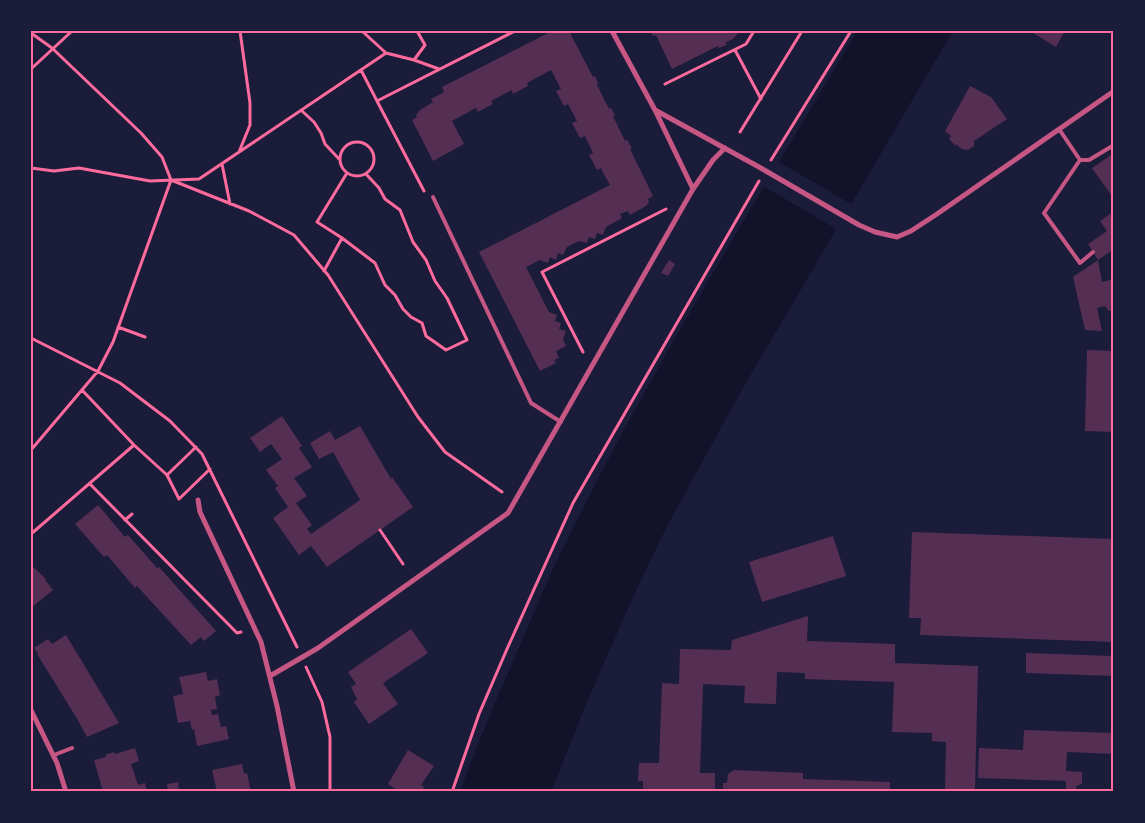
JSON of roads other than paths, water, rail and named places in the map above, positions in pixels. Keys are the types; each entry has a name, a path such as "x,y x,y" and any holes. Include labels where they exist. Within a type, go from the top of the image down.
{"street":[{"path":"612,31 655,110 692,190"},
{"path":"655,110 859,225 896,237 911,231 1114,91"},
{"path":"270,676 318,648 508,513 692,190 725,148"},
{"path":"198,500 200,512 261,642 294,792"},
{"path":"31,710 54,755 66,792"}],"lane":[{"path":"1059,129 1080,160"},
{"path":"1080,160 1089,160 1114,145"},
{"path":"1080,160 1044,213 1080,263 1093,252"},
{"path":"433,197 531,403 561,422"},
{"path":"54,755 72,748"}]}
